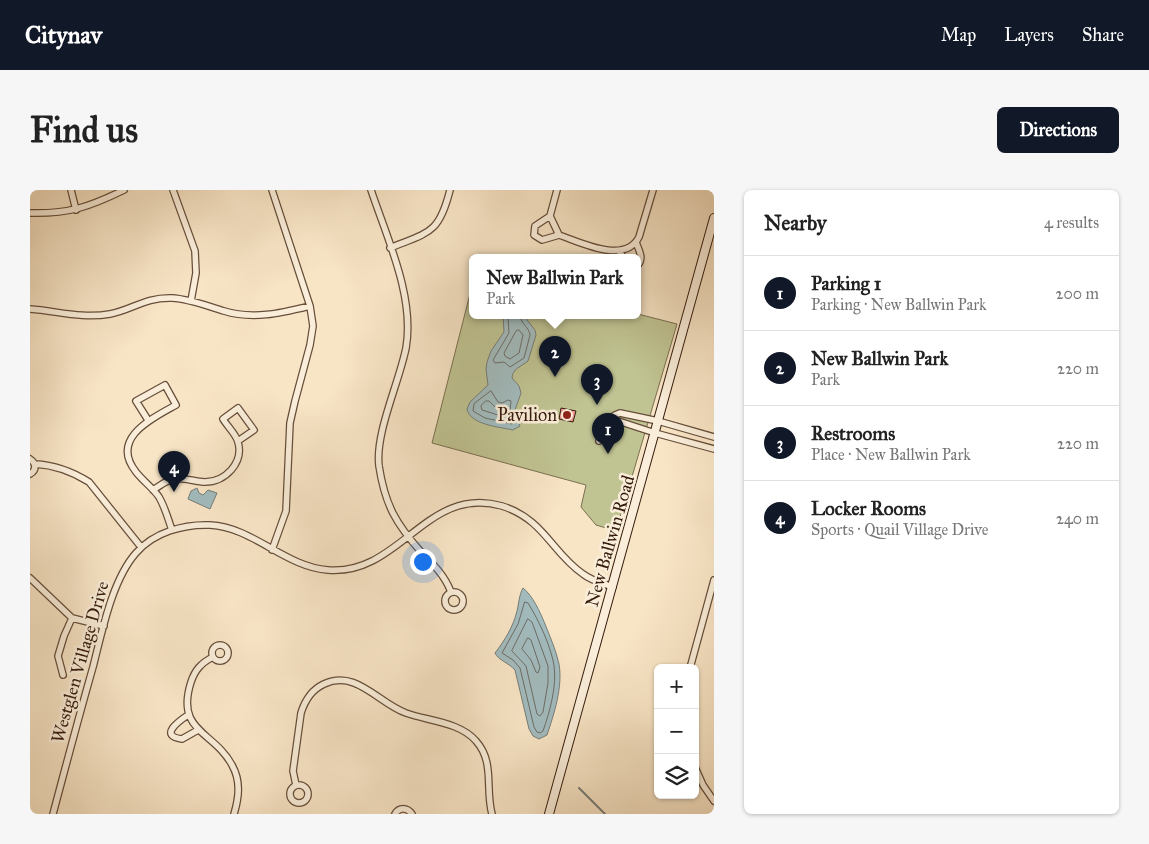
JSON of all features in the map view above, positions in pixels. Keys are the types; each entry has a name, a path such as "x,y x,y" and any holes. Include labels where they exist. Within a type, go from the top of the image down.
{"main road":[{"name":"New Ballwin Road","path":"549,814 714,218"}],"street":[{"path":"71,190 76,210"},
{"path":"30,213 59,213 76,210 90,206 124,190"},
{"path":"174,190 195,251 196,273 191,301"},
{"path":"272,190 310,306 312,334 289,432 286,511 272,550"},
{"path":"371,190 404,291 407,312 405,349 380,442 379,464 387,503 391,512 408,536 447,580 451,592"},
{"path":"390,248 426,233 434,227 443,216 450,190"},
{"path":"557,190 550,216 559,235"},
{"path":"550,216 534,226 534,235 539,240 559,235 588,246 619,251 636,242 641,232 653,190"},
{"path":"636,242 642,256 641,261"},
{"path":"30,309 93,316 115,313 149,300 170,298 191,301 225,312 249,316 275,314 310,306"},
{"path":"148,420 136,401 165,385 176,405 140,426 132,437 129,454 136,471 162,502 172,530"},
{"path":"153,490 173,479 207,482 223,478 236,463 239,452 238,441 223,419 238,408 254,430 238,441"},
{"path":"599,441 603,423 615,414 625,414 658,421 714,436"},
{"path":"609,418 714,449"},
{"path":"30,458 35,464 49,465 79,476 89,482 140,548"},
{"path":"30,474 34,470 35,464"},
{"name":"Westglen Village Drive","path":"53,814 104,626 123,572 140,548 151,540 172,530 187,526 220,526 241,533 306,566 339,570 358,566 379,558 439,513 459,505 479,503 501,506 521,515 533,523 566,560 583,575 613,587"},
{"path":"30,578 72,618 104,626"},
{"path":"691,664 714,580"},
{"path":"63,676 58,656 72,618"},
{"path":"213,657 203,662 193,676 187,696 188,715 198,730 228,758 234,767 239,787 234,814"},
{"path":"296,786 293,771 301,713 304,704 308,696 322,684 336,680 347,680 363,687 400,711 457,728 472,736 482,748 489,768 488,795 492,814"},
{"path":"188,715 175,724 171,730 172,734 174,737 182,739 198,730"},
{"path":"699,776 714,801"},
{"path":"395,814 398,810 404,808 412,814"}],"green space":[{"path":"469,298 469,319 641,319 641,315 677,324 616,531 596,525 581,507 586,485 432,443"}],"water":[{"path":"503,319 526,319 535,330 536,335 528,361 515,370 512,375 521,393 515,410 520,426 513,430 479,422 469,414 467,409 470,402 488,385 487,362 491,351 504,332"},
{"path":"197,488 199,493 203,495 208,490 217,493 210,509 188,499 191,491"},
{"path":"523,588 527,591 541,614 553,644 560,673 559,691 547,735 539,739 533,736 529,729 515,670 495,653 513,622"}],"building":[{"name":"Pavilion","path":"561,408 576,411 573,422 559,419"}],"waterway":[{"path":"579,788 605,814"}],"place":[{"name":"New Ballwin Park","path":"555,377"},
{"name":"Restrooms","path":"597,405"},
{"name":"Pavilion","path":"567,415"},
{"name":"Parking 1","path":"608,454"},
{"name":"Locker Rooms","path":"174,492"}]}
